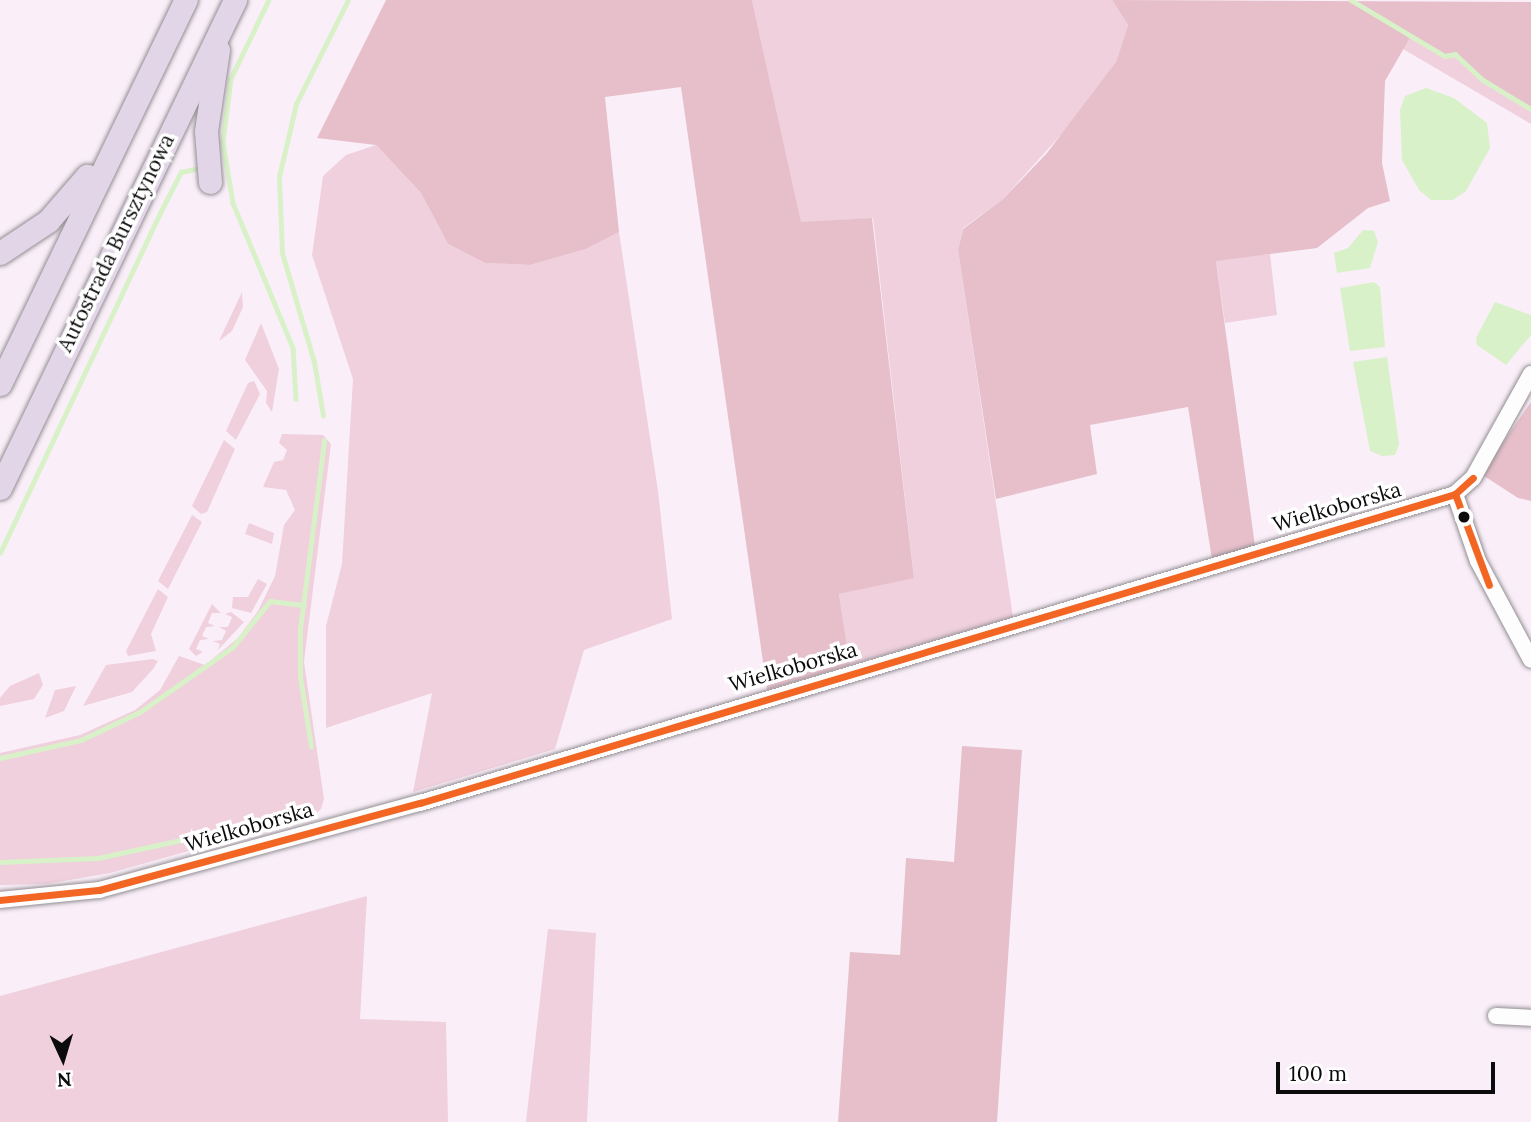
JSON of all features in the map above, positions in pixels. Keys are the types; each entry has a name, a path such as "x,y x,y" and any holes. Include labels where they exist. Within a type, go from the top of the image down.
{"highway":[{"name":"Autostrada Bursztynowa","path":"0,384 122,124 186,0"},
{"name":"Autostrada Bursztynowa","path":"0,488 235,0"},
{"path":"210,182 209,103 223,23"},
{"path":"0,253 48,221 68,201 122,124"}],"street":[{"path":"1531,374 1473,478 1455,494 1478,561 1531,660"},
{"name":"Wielkoborska","path":"0,900 99,890 420,803 1455,494"},
{"path":"1496,1016 1531,1018"}],"shaded area":[{"path":"386,0 752,0 801,222 872,218 914,578 839,594 850,665 767,690 681,87 605,97 619,232 586,249 530,265 485,263 448,244 421,193 376,145 317,138"},
{"path":"752,0 1112,0 1128,25 1116,62 1084,109 1003,199 963,228 958,250 1013,617 850,665 839,594 914,577 873,218 801,223"},
{"path":"1112,0 1531,2 1531,109 1483,80 1455,54 1445,56 1411,36 1385,81 1382,163 1390,201 1368,208 1317,248 1216,261 1256,553 1213,566 1188,407 1090,425 1097,474 996,499 958,250 963,229 1003,199 1047,153 1116,62 1128,25"},
{"path":"1411,36 1445,56 1455,54 1483,80 1531,109 1531,124 1403,49"},
{"path":"1426,88 1454,98 1487,123 1490,148 1466,191 1453,200 1431,200 1419,190 1402,160 1400,110 1405,96"},
{"path":"376,145 421,193 448,244 485,263 530,265 586,249 619,232 658,491 672,619 584,650 555,749 413,792 432,693 326,728 326,626 342,564 353,379 312,255 323,176 346,155"},
{"path":"1363,230 1374,231 1378,242 1370,268 1337,273 1334,253 1348,248"},
{"path":"1270,254 1277,315 1225,323 1216,260"},
{"path":"1374,282 1380,287 1385,347 1350,351 1340,288"},
{"path":"242,292 243,307 232,331 219,341"},
{"path":"1495,302 1531,315 1531,335 1506,365 1477,345 1476,338"},
{"path":"261,323 279,369 272,412 266,403 267,391 245,360"},
{"path":"1387,357 1399,444 1395,455 1382,456 1370,451 1353,362"},
{"path":"254,381 260,394 236,440 226,431 248,383"},
{"path":"1531,402 1531,501 1518,498 1481,474"},
{"path":"282,434 323,435 331,444 304,662 324,799 321,809 313,816 110,873 46,884 0,885 0,753 80,735 135,710 160,690 179,656 205,665 237,639 258,611 275,576 284,525 295,510 286,490 263,487 274,462 283,460 287,450 279,443"},
{"path":"224,440 235,449 207,512 201,514 192,506"},
{"path":"192,515 202,522 168,589 158,581"},
{"path":"249,523 274,533 272,544 245,534"},
{"path":"258,579 267,584 251,613 232,608 233,597 248,597"},
{"path":"158,589 168,597 151,634 156,651 128,656 126,651"},
{"path":"212,604 221,613 212,613 208,623 215,626 206,627 202,636 209,639 200,640 196,649 203,652 196,656 189,649"},
{"path":"231,612 244,622 218,650 220,644 213,641 222,640 226,631 219,627 228,627 232,617 225,614"},
{"path":"153,659 158,661 132,692 83,706 106,665"},
{"path":"39,673 43,685 34,699 0,706 0,698 10,686"},
{"path":"76,686 64,711 45,718 55,690"},
{"path":"962,746 1022,750 997,1122 838,1122 850,952 900,955 906,858 954,862"},
{"path":"367,896 360,1019 446,1022 448,1122 0,1122 0,996"},
{"path":"548,929 596,933 587,1122 526,1122"}],"waterway":[{"path":"269,0 231,79 223,142 233,203 293,348 296,399"},
{"path":"323,416 314,362 282,253 279,177 296,104 348,0"},
{"path":"1351,0 1445,56 1455,54 1483,80 1531,109"},
{"path":"0,553 161,211 181,172 195,169"},
{"path":"311,747 300,677 300,629 324,441"},
{"path":"0,758 81,740 140,712 233,647 270,601 304,605"},
{"path":"0,862 98,858 307,813"}],"transit line":[{"path":"0,900 99,890 420,803 1455,494 1473,478"},
{"path":"1455,494 1489,585"}]}
